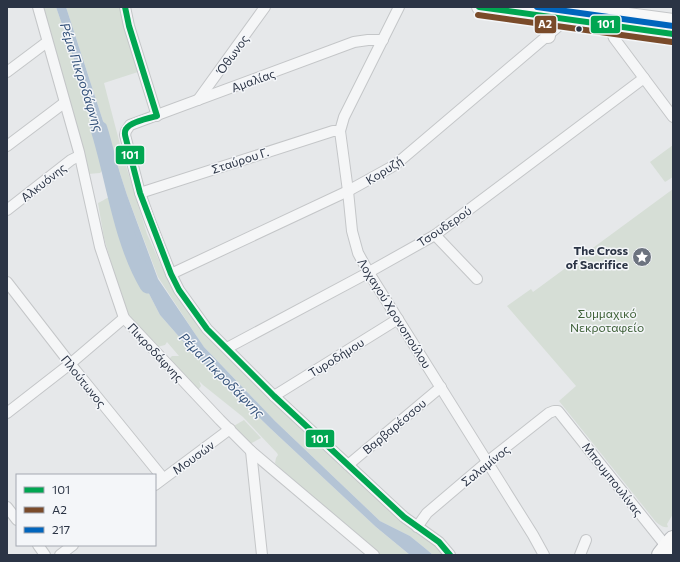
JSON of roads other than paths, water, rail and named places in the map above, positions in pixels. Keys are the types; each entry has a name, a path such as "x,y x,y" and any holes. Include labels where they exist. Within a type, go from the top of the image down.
{"main road":[{"path":"479,7 543,16 567,13 673,20"},
{"path":"614,15 673,34"},
{"path":"543,16 548,24 548,36"}],"street":[{"name":"Πικροδάφνης","path":"38,7 79,156 100,247 124,318 251,451 374,555"},
{"path":"125,7 157,116"},
{"name":"Όθωνος","path":"198,100 265,7"},
{"name":"Λοχαγού Χρονοπούλου","path":"399,7 384,40 344,117 340,131 352,231 358,254 544,555"},
{"name":"Κορυζή","path":"171,274 348,191 395,165 548,36 567,13"},
{"path":"614,15 614,38 673,117"},
{"name":"Αμαλίας","path":"140,193 125,135 130,125 354,42 384,40"},
{"path":"7,72 47,42"},
{"name":"Τσουδερού","path":"227,348 369,273 435,235 644,78"},
{"path":"7,146 64,103"},
{"name":"Σταύρου Γ.","path":"140,193 333,131 340,131"},
{"name":"Αλκυόνης","path":"7,210 71,160 79,156"},
{"path":"140,193 171,274 179,290 207,329 274,396 348,465 404,517 439,542 450,555"},
{"path":"435,235 478,279"},
{"name":"Πλούτωνος","path":"7,282 70,364 164,478"},
{"path":"7,413 70,364 124,318"},
{"name":"Τυροδήμου","path":"274,396 398,319"},
{"name":"Βαρβαρέσσου","path":"348,465 441,387"},
{"name":"Σαλαμίνος","path":"417,527 427,513 487,462 549,413 558,410"},
{"name":"Μπουμπουλίνας","path":"558,410 667,548"},
{"name":"Μουσών","path":"156,484 230,430"},
{"path":"251,451 262,555"},
{"path":"7,507 16,519"},
{"path":"580,555 586,540"},
{"path":"39,546 45,555"},
{"path":"60,555 72,546"}],"water":[{"path":"56,7 66,7 127,195 158,279 204,347 275,421 380,521 410,536 433,555 410,555 376,527 271,429 196,356 160,315 144,284 118,202 115,178"}],"waterway":[{"name":"Ρέμα Πικροδάφνης","path":"99,129 125,229 131,248 148,285"}],"place":[{"name":"The Cross of Sacrifice","path":"642,257"}],"park label":[{"name":"Συμμαχικό Νεκροταφείο","path":"607,320"}]}
